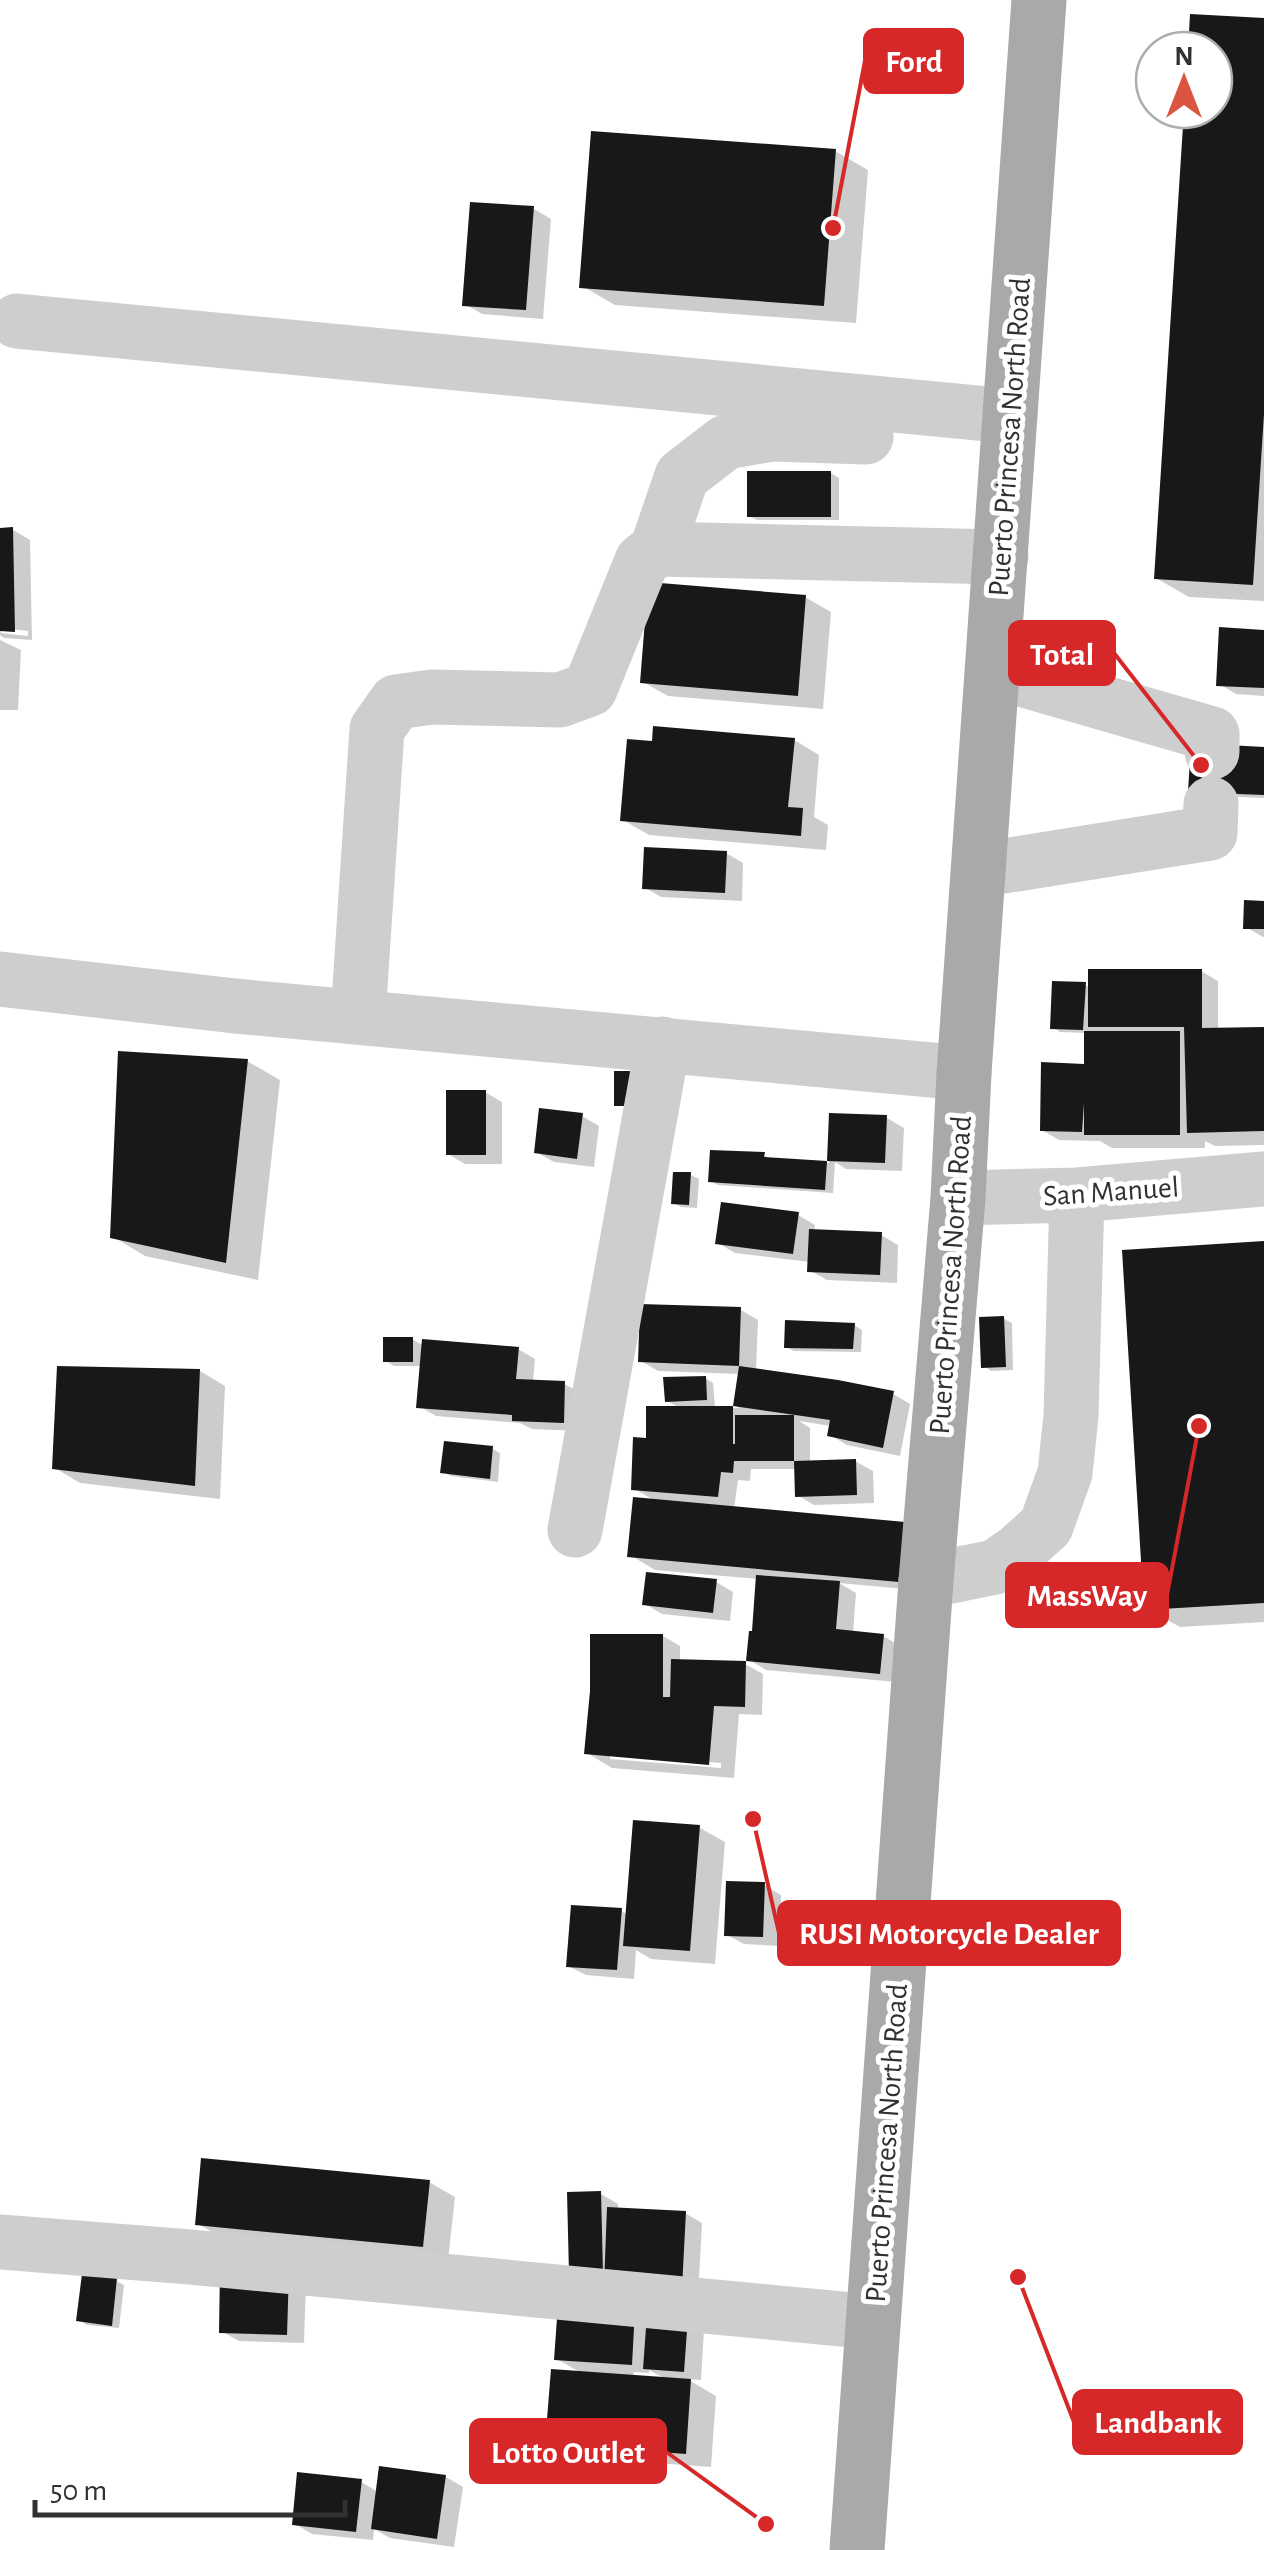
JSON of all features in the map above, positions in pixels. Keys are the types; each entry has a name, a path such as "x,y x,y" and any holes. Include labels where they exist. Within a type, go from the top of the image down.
{"main road":[{"name":"Puerto Princesa North Road","path":"857,2550 926,1581 958,1198 1039,0"}],"street":[{"path":"17,322 1009,430"},
{"path":"358,1017 377,729 396,702 432,697 560,700 590,689 642,561 657,549 682,476 726,442 772,434 1009,430"},
{"path":"657,549 1001,557"},
{"path":"979,870 1210,833 1212,734 993,671"},
{"path":"0,978 234,1006 964,1072"},
{"path":"575,1530 664,1044"},
{"name":"San Manuel","path":"958,1198 1077,1195 1264,1179"},
{"path":"926,1581 995,1567 1046,1526 1065,1473 1069,1435 1077,1195"},
{"path":"0,2242 873,2322"}],"building":[{"path":"1190,14 1264,18 1264,414 1253,585 1154,579 1183,130 1234,130 1234,30 1189,30"},
{"path":"591,131 836,149 824,306 579,288"},
{"path":"470,202 534,206 526,310 462,306"},
{"path":"747,471 831,471 831,517 747,517"},
{"path":"13,527 15,632 0,631 0,528"},
{"path":"648,582 806,595 798,696 640,683"},
{"path":"1219,627 1264,630 1264,688 1216,686"},
{"path":"653,726 795,738 788,807 803,808 801,836 620,821 627,739 652,741"},
{"path":"1191,743 1264,747 1264,795 1188,792"},
{"path":"644,847 727,851 725,893 642,889"},
{"path":"1244,900 1264,901 1264,929 1243,929"},
{"path":"1088,969 1202,969 1202,1028 1264,1027 1264,1131 1187,1133 1184,1027 1088,1027"},
{"path":"1052,981 1086,982 1083,1030 1050,1029"},
{"path":"1084,1031 1180,1031 1180,1135 1084,1135 1084,1103 1082,1132 1040,1131 1041,1062 1084,1064"},
{"path":"118,1051 248,1059 226,1263 110,1238"},
{"path":"614,1071 646,1071 646,1106 614,1106"},
{"path":"446,1090 486,1090 486,1155 446,1155"},
{"path":"539,1108 583,1113 577,1159 534,1153"},
{"path":"829,1113 887,1115 885,1163 827,1161"},
{"path":"710,1150 765,1152 764,1157 827,1161 825,1190 708,1182"},
{"path":"673,1172 691,1172 689,1205 671,1204"},
{"path":"721,1202 799,1212 793,1254 715,1244"},
{"path":"809,1229 882,1232 880,1275 807,1272"},
{"path":"1264,1241 1264,1603 1144,1610 1122,1250"},
{"path":"640,1304 741,1307 739,1366 638,1362"},
{"path":"1004,1316 1006,1367 981,1368 979,1317"},
{"path":"785,1320 855,1323 853,1349 784,1348"},
{"path":"383,1337 413,1337 413,1362 383,1362"},
{"path":"422,1339 519,1347 516,1379 565,1381 564,1423 512,1421 512,1415 416,1408"},
{"path":"57,1366 200,1369 195,1486 52,1469"},
{"path":"739,1366 894,1391 883,1448 827,1436 830,1420 733,1406"},
{"path":"706,1376 707,1400 665,1402 663,1377"},
{"path":"646,1406 733,1406 733,1444 735,1415 794,1415 794,1461 734,1461 733,1473 721,1472 718,1497 631,1490 633,1437 646,1438"},
{"path":"444,1441 493,1446 490,1479 440,1473"},
{"path":"856,1459 857,1495 795,1497 794,1461"},
{"path":"633,1497 905,1522 899,1582 627,1557"},
{"path":"646,1572 717,1579 713,1613 642,1605"},
{"path":"756,1575 840,1581 836,1629 884,1634 880,1674 746,1661"},
{"path":"590,1634 663,1634 663,1697 670,1697 671,1659 746,1661 745,1707 714,1706 709,1765 584,1754"},
{"path":"633,1820 700,1825 690,1951 623,1946"},
{"path":"726,1881 765,1882 763,1937 724,1936"},
{"path":"571,1905 622,1908 617,1970 566,1967"},
{"path":"201,2158 430,2180 423,2247 195,2225"},
{"path":"601,2191 603,2273 569,2274 567,2192"},
{"path":"607,2207 686,2211 682,2288 604,2285"},
{"path":"220,2268 289,2271 287,2335 219,2333"},
{"path":"82,2274 117,2278 112,2326 76,2321"},
{"path":"558,2304 635,2309 632,2365 554,2360"},
{"path":"647,2314 688,2317 684,2372 643,2369"},
{"path":"551,2369 691,2379 686,2454 545,2444"},
{"path":"379,2466 446,2475 437,2539 371,2529"},
{"path":"297,2472 362,2479 356,2532 292,2525"}],"place":[{"name":"Ford","path":"833,228"},
{"name":"Total","path":"1201,765"},
{"name":"MassWay","path":"1199,1426"},
{"name":"RUSI Motorcycle Dealer","path":"753,1819"},
{"name":"Landbank","path":"1018,2277"},
{"name":"Lotto Outlet","path":"766,2524"}]}
